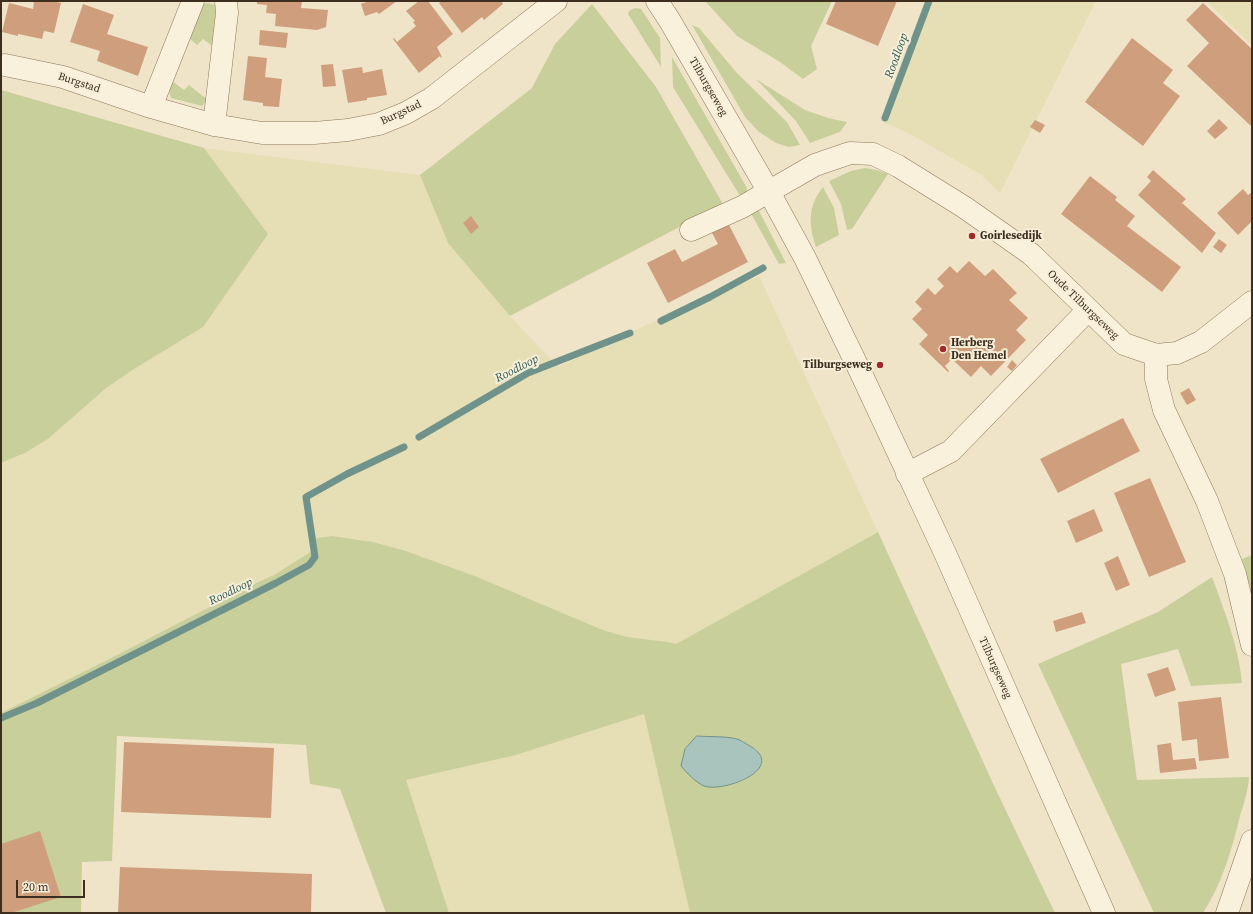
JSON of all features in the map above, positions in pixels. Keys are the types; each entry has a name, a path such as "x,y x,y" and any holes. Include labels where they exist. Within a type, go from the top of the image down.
{"street":[{"path":"151,107 193,1"},
{"path":"214,125 227,14 226,1"},
{"name":"Burgstad","path":"5,65 63,76 151,107 214,125 262,133 314,133 348,130 380,124 406,113 432,98 556,1"},
{"name":"Tilburgseweg","path":"657,1 769,192 805,258 860,371 945,553 1104,913"},
{"name":"Oude Tilburgseweg","path":"691,230 742,207 815,165 850,153 873,154 898,166 964,207 1031,254 1124,344 1156,355"},
{"path":"1252,302 1201,342 1177,353 1156,355 1156,379 1164,410 1207,501 1235,574 1252,645"},
{"path":"907,474 951,451 1088,310"},
{"path":"1227,913 1252,841"}],"shaded area":[{"path":"925,1 1096,1 1000,193 980,174 910,134 881,121"},
{"path":"1206,1 1252,1 1252,46 1238,32"},
{"path":"204,148 420,175 448,243 510,316 558,367 642,327 759,276 878,532 677,644 627,637 603,630 475,576 406,551 373,542 332,536 311,539 312,551 274,575 1,713 1,463 25,453 48,439 105,389 134,369 268,234"},
{"path":"644,714 690,913 449,913 405,780 516,755"}],"green space":[{"path":"705,1 832,1 811,46 817,69 803,79 780,62 737,36"},
{"path":"208,3 215,5 218,11 215,48 203,39 197,45 187,36 203,4"},
{"path":"592,4 656,87 723,204 510,316 448,243 420,175 532,88 555,44"},
{"path":"635,8 641,9 660,38 661,67 628,14 629,11"},
{"path":"692,25 699,28 737,73 787,122 800,145 789,147 776,143 759,132 745,117"},
{"path":"672,57 747,188 746,195 742,199 673,87"},
{"path":"756,79 805,110 828,118 847,122 840,132 810,143 796,121"},
{"path":"171,80 184,90 189,85 208,100 202,106 171,98 169,91"},
{"path":"1,90 204,148 268,234 203,327 134,369 105,389 48,439 25,453 1,463"},
{"path":"865,168 888,174 852,229 847,230 841,204 829,181 851,171"},
{"path":"823,187 834,208 839,235 816,247 813,239 811,216 814,201"},
{"path":"757,207 786,263 779,264 749,210"},
{"path":"878,532 997,792 1055,913 690,913 644,714 516,755 406,780 449,913 386,913 340,789 310,784 306,745 117,736 112,861 82,862 81,913 1,913 1,713 274,575 312,551 311,539 332,536 373,542 406,551 475,576 603,630 627,637 676,644","holes":["697,736 737,739 757,750 756,772 742,781 722,786"]},
{"path":"1252,555 1252,593 1242,559"},
{"path":"1212,577 1238,656 1242,683 1191,686 1178,649 1121,664 1137,780 1249,777 1248,787 1226,866 1216,890 1203,913 1154,913 1038,664 1158,612"}],"water":[{"path":"697,736 728,737 739,740 760,754 762,763 749,777 737,782 725,786 704,786 694,780 681,766 685,749"}],"building":[{"path":"34,1 52,1 61,3 54,33 44,31 42,39 2,32 9,3 33,9"},
{"path":"257,1 302,1 301,8 328,10 326,27 317,30 275,26 276,14 266,13 267,5 257,4"},
{"path":"369,1 397,1 379,14 377,12 365,16 361,4"},
{"path":"419,1 428,1 453,34 437,47 442,57 441,58 440,56 419,73 393,39 394,38 397,42 416,26 413,22 415,21 406,11"},
{"path":"442,1 501,1 503,4 484,20 482,17 462,33 439,3"},
{"path":"836,1 897,1 878,46 826,24"},
{"path":"1203,3 1252,49 1252,127 1187,66 1209,43 1186,20"},
{"path":"83,4 114,15 107,34 148,47 138,76 97,61 100,51 70,42"},
{"path":"260,30 288,33 286,48 259,45"},
{"path":"1132,38 1173,70 1163,83 1180,96 1143,146 1085,102"},
{"path":"248,56 267,58 265,77 282,79 279,107 263,106 263,103 243,100"},
{"path":"333,64 336,86 323,87 321,65"},
{"path":"362,67 363,73 382,69 387,95 348,103 342,70"},
{"path":"1219,119 1228,128 1215,139 1207,131"},
{"path":"1035,120 1045,125 1040,133 1030,127"},
{"path":"1153,170 1186,199 1182,203 1216,233 1202,253 1138,195 1151,181 1147,177"},
{"path":"1090,176 1117,197 1115,200 1135,216 1127,226 1181,267 1162,292 1061,214"},
{"path":"1243,189 1248,195 1252,192 1252,221 1238,235 1217,213"},
{"path":"471,216 479,227 471,234 463,223"},
{"path":"728,223 748,262 668,303 647,263 675,249 682,262 718,244 711,231"},
{"path":"1219,239 1227,245 1221,253 1213,247"},
{"path":"969,261 985,276 993,269 1017,293 1009,300 1028,318 1016,330 1026,340 991,376 981,366 971,377 952,359 945,366 949,371 948,372 919,344 928,335 912,319 922,309 915,302 928,288 935,295 944,286 937,279 950,266 957,273"},
{"path":"1012,360 1017,365 1012,371 1007,367"},
{"path":"1189,388 1196,400 1187,405 1180,393"},
{"path":"1123,418 1140,451 1058,493 1040,459"},
{"path":"1150,478 1186,562 1149,577 1114,493"},
{"path":"1094,509 1103,531 1076,543 1067,521"},
{"path":"1118,556 1130,585 1116,591 1104,563"},
{"path":"1082,612 1086,623 1056,632 1053,621"},
{"path":"1168,667 1176,690 1155,697 1147,674"},
{"path":"1221,697 1229,758 1199,761 1197,739 1182,741 1178,702"},
{"path":"124,742 274,748 271,818 121,812"},
{"path":"1171,743 1173,760 1195,758 1197,769 1160,773 1157,745"},
{"path":"40,831 61,897 11,913 1,913 1,844"},
{"path":"120,867 312,874 311,913 118,913"}],"waterway":[{"name":"Roodloop","path":"885,118 929,1"},
{"name":"Roodloop","path":"661,321 710,297 763,268"},
{"name":"Roodloop","path":"419,437 528,373 630,333"},
{"name":"Roodloop","path":"1,718 37,703 309,565 315,557 306,497 347,474 404,447"}],"place":[{"name":"Goirlesedijk","path":"972,236"},
{"name":"Herberg Den Hemel","path":"943,349"},
{"name":"Tilburgseweg","path":"880,365"}]}
